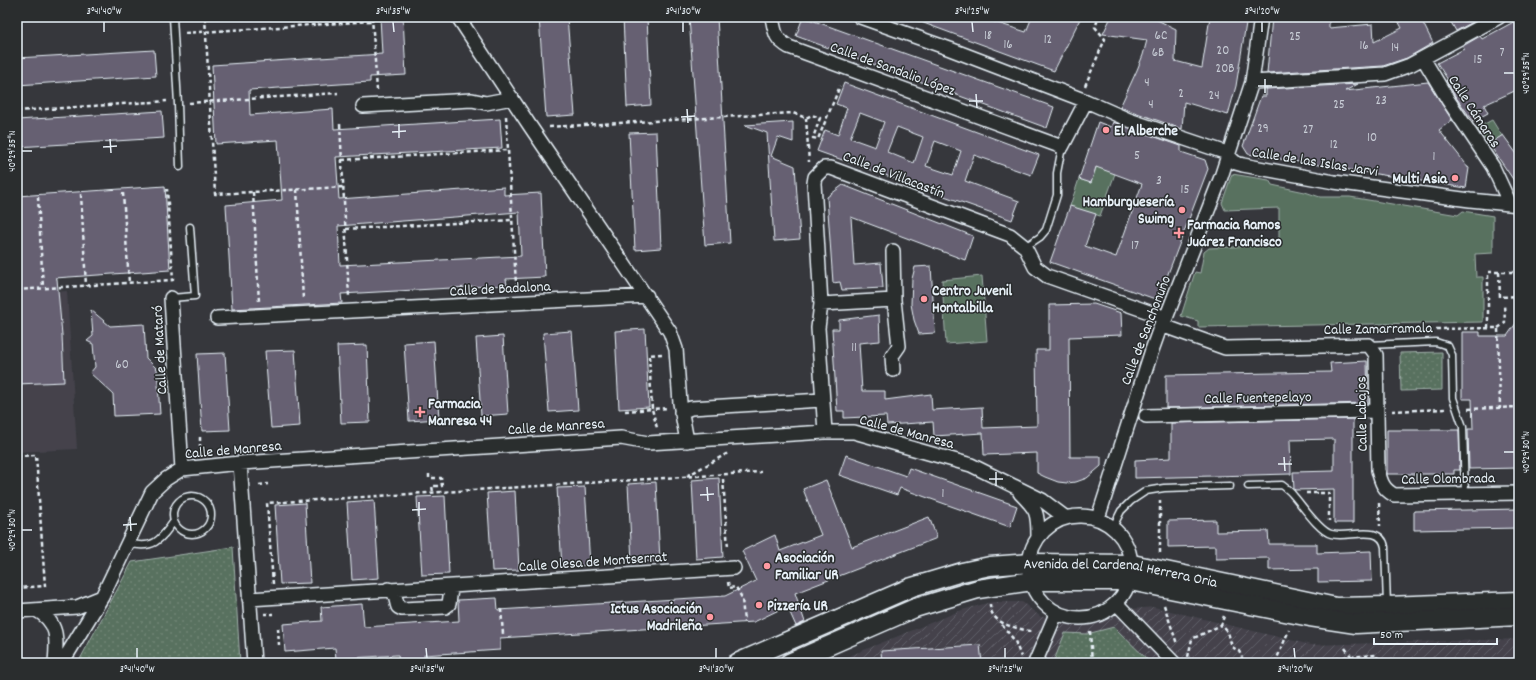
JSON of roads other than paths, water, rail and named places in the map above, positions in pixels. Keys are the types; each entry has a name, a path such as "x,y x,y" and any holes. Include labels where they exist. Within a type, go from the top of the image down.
{"main road":[{"name":"Avenida del Cardenal Herrera Oria","path":"737,663 912,587 983,567 1029,563 1131,572 1318,604 1353,607 1519,601"},
{"name":"Avenida del Cardenal Herrera Oria","path":"789,663 915,608 978,589 1032,581 1131,572 1340,622 1372,624 1519,616"}],"street":[{"path":"458,17 670,332 676,349 676,410 687,441"},
{"name":"Calle de Sandalio López","path":"772,17 775,32 779,41 789,47 1062,147"},
{"path":"860,17 950,49 1086,101 1136,122 1228,154"},
{"name":"Calle de Sanchonuño","path":"1098,518 1164,321 1228,154 1252,82 1261,17"},
{"path":"1252,82 1385,74 1397,71 1499,17"},
{"name":"Calle Cámaras","path":"1423,58 1448,100 1493,167 1514,204"},
{"path":"363,106 472,100 486,103 512,98"},
{"path":"1062,147 1086,101"},
{"name":"Calle de las Islas Jarvi","path":"1228,154 1236,163 1242,165 1334,182 1470,200 1514,204"},
{"name":"Calle de Villacastín","path":"825,432 818,328 821,304 814,183 815,177 824,168 831,168 1010,235 1025,247 1034,267 1047,276 1164,321"},
{"path":"893,251 894,300 899,346 892,356 893,370"},
{"name":"Calle de Badalona","path":"217,318 647,296"},
{"name":"Calle de Mataró","path":"171,298 182,469"},
{"path":"821,304 894,300"},
{"name":"Calle Zamarramala","path":"1164,321 1225,348 1369,344"},
{"name":"Calle Labajos","path":"1369,344 1376,355 1378,470 1382,484"},
{"path":"676,410 822,400"},
{"name":"Calle Fuentepelayo","path":"1146,416 1371,411"},
{"name":"Calle de Manresa","path":"60,663 68,653 102,597 152,492 166,478 182,469 240,463 621,438 648,443 825,432 854,432 954,460 987,472 1013,486"},
{"path":"240,463 254,663"},
{"name":"Calle Olombrada","path":"1382,484 1386,491 1394,496 1519,493"},
{"path":"1013,486 1042,500 1066,518"},
{"path":"1013,486 1034,507 1037,518 1038,537"},
{"path":"1087,516 1098,518 1113,527 1123,540 1130,554 1131,572 1122,598 1117,604 1102,614 1091,618 1068,618 1056,614 1043,603 1034,590 1029,563 1033,546 1038,537 1051,526 1066,518 1087,516"},
{"name":"Calle Olesa de Montserrat","path":"249,599 734,568"},
{"path":"388,589 396,596 398,607 402,609 445,607 449,604 450,592 455,586"},
{"path":"17,611 77,607 102,597"},
{"path":"1117,604 1174,663"},
{"path":"36,610 44,614 52,622 55,632 55,663"},
{"path":"1035,663 1056,614"}],"lane":[{"path":"173,17 180,167"},
{"path":"1025,247 1040,237 1046,230 1057,195 1057,172 1062,147"},
{"name":"Calle de Mataró","path":"171,298 195,296 190,227"},
{"name":"Calle Zamarramala","path":"1369,344 1436,342 1448,346 1452,355 1453,398 1463,427 1465,494"},
{"path":"1248,486 1282,485 1292,493 1322,530 1332,534 1374,534 1381,536 1384,540 1385,547 1387,606"},
{"path":"1113,527 1121,511 1131,501 1146,491 1164,488 1230,486"},
{"path":"127,543 144,545 157,542 174,521 174,509 181,499 187,497 199,498 208,506 210,518 208,524 200,532 194,534 188,533 177,527 174,521"}],"place":[{"name":"El Alberche","path":"1106,130"},
{"name":"Multi Asia","path":"1455,178"},
{"name":"Hamburguesería Swimg","path":"1182,210"},
{"name":"Farmacia Ramos Juárez Francisco","path":"1179,233"},
{"name":"Centro Juvenil Hontalbilla","path":"924,299"},
{"name":"Farmacia Manresa 44","path":"420,412"},
{"name":"Asociación Familiar UR","path":"767,566"},
{"name":"Pizzería UR","path":"759,605"},
{"name":"Ictus Asociación Madrileña","path":"710,617"}]}
